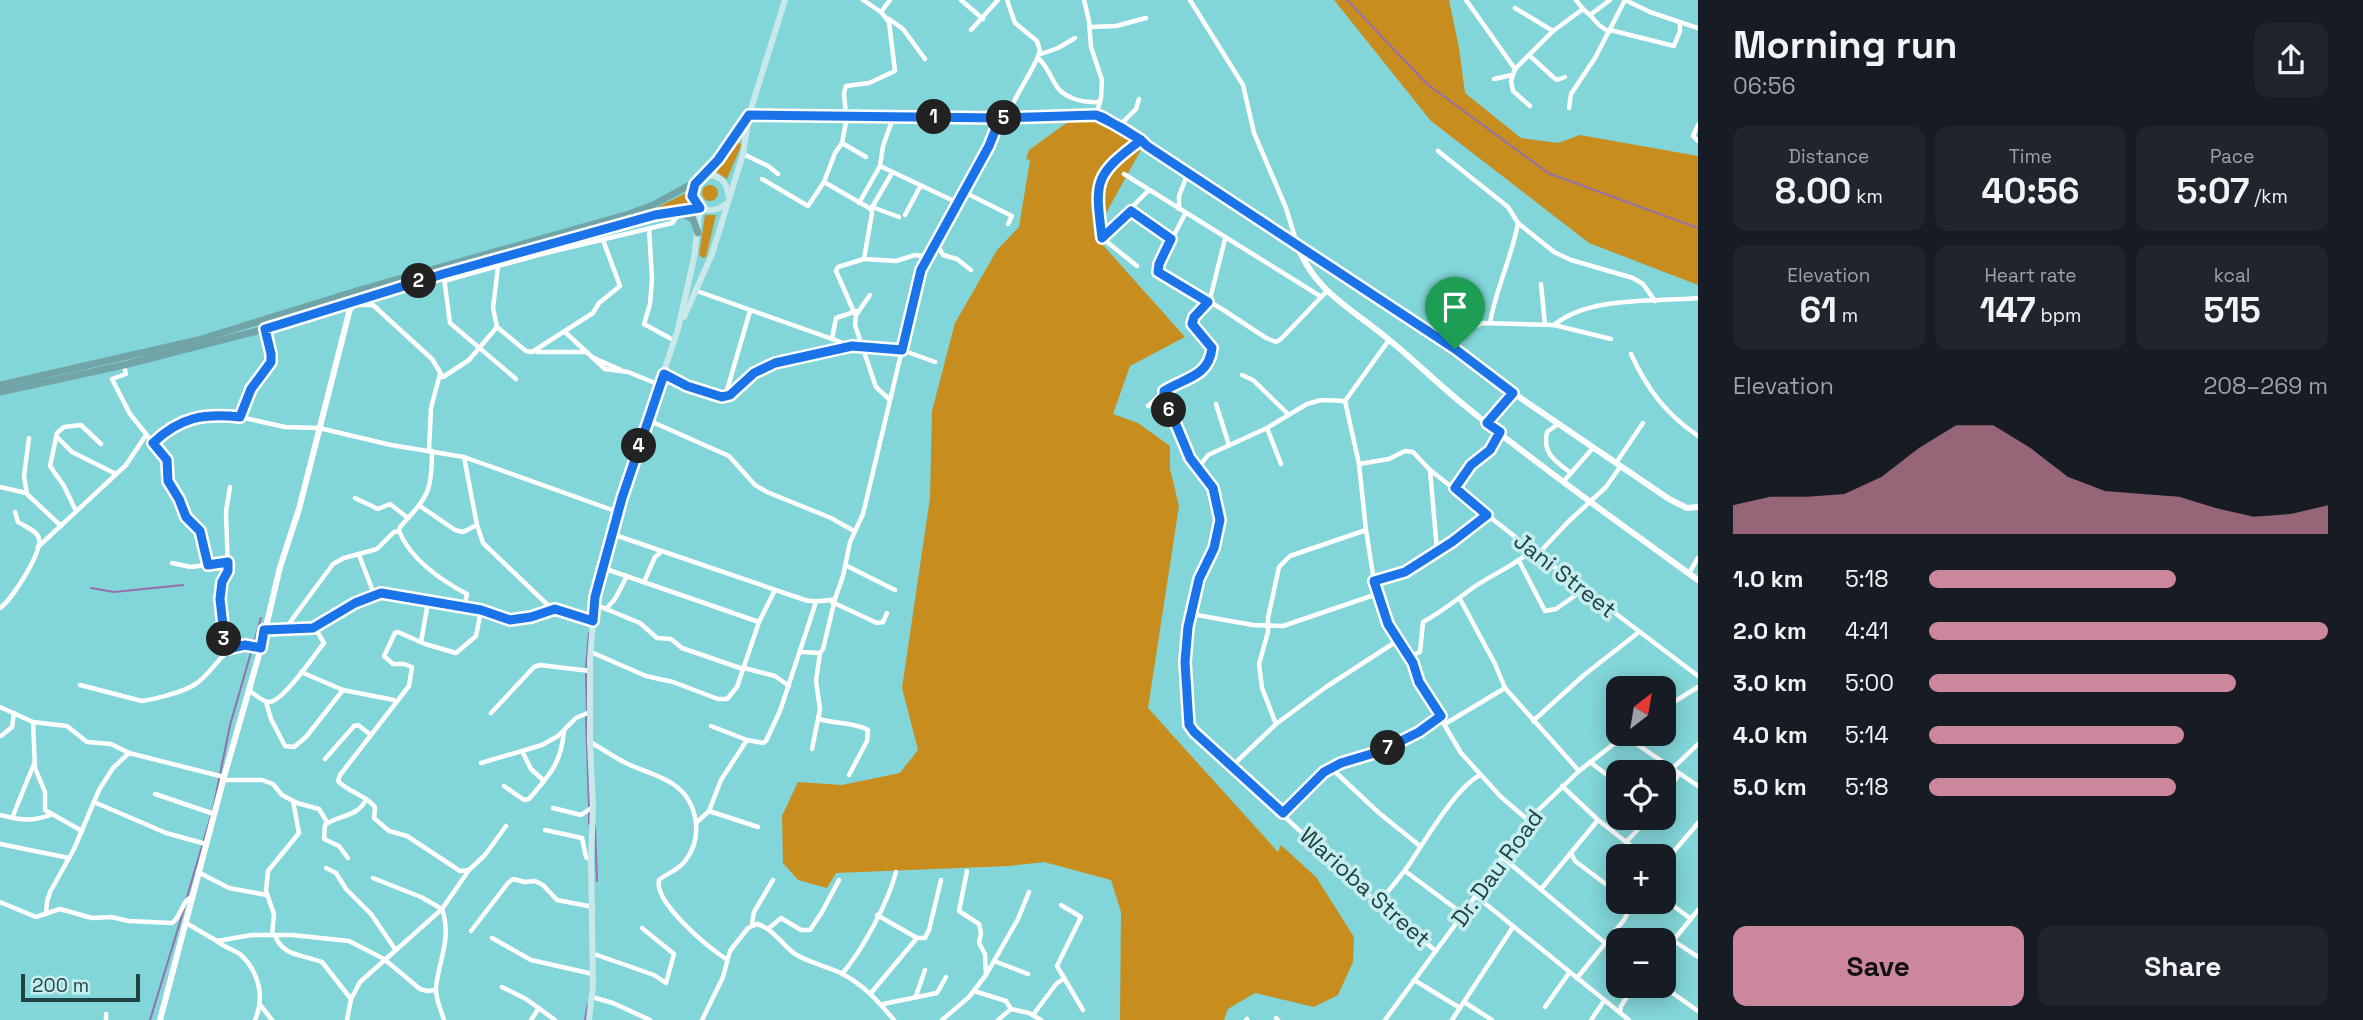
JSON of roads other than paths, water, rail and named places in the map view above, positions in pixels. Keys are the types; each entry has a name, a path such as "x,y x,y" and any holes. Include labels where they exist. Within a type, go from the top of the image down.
{"main road":[{"path":"678,329 712,254 743,154 749,115 785,0"},
{"path":"589,1020 594,974 590,671 594,604 618,512 678,329 698,233 700,208 692,196 693,190 699,179 723,154 749,115"},
{"path":"0,385 198,340 363,289 629,214 653,205 710,175 722,179 726,184 728,198 714,211 700,208 669,212 265,329 124,365 0,392"},
{"path":"669,212 680,212 693,219 698,233"}],"street":[{"path":"863,0 904,30 925,59"},
{"path":"881,12 890,0"},
{"path":"961,0 983,19"},
{"path":"971,30 998,0"},
{"path":"1007,0 1015,23 1037,41 1039,56 1055,85 1082,102 1100,102"},
{"path":"1084,0 1091,47 1102,80 1096,115"},
{"path":"1190,0 1243,85 1254,133 1286,208 1304,263 1323,294"},
{"path":"1466,0 1513,72 1513,91 1530,106"},
{"path":"1576,0 1598,25 1609,31 1674,46 1681,31 1680,22"},
{"path":"1590,15 1610,0"},
{"path":"1569,108 1569,97 1625,0 1698,28"},
{"path":"1515,8 1553,31"},
{"path":"1494,79 1513,72 1553,31 1583,9"},
{"path":"1090,27 1116,26 1146,18"},
{"path":"762,179 808,206 824,182 835,153 842,143 846,117 846,86 869,83 895,73 888,19"},
{"path":"811,749 820,709 816,681 820,653 854,531 863,514 919,279 1003,118 1039,56 1075,38"},
{"path":"1529,55 1557,80 1564,77"},
{"path":"1118,126 1136,109 1139,99"},
{"path":"749,115 893,118 1096,115 1141,140 1455,349 1513,393 1678,505 1698,507"},
{"path":"859,203 880,166 883,146 893,118"},
{"path":"1698,125 1693,136 1698,141"},
{"path":"1137,266 1102,238 1097,196 1101,178 1122,154 1141,140"},
{"path":"842,143 866,157"},
{"path":"1147,146 1214,190"},
{"path":"1438,151 1508,207 1518,223 1555,252 1567,259 1639,281 1655,301"},
{"path":"743,154 778,174"},
{"path":"880,166 958,203"},
{"path":"864,259 871,208 892,173"},
{"path":"1179,210 1179,196 1188,173"},
{"path":"1124,174 1225,239 1323,294 1390,340 1487,423 1698,580"},
{"path":"824,182 859,203 899,217"},
{"path":"905,215 920,187"},
{"path":"1102,238 1148,191"},
{"path":"964,192 1012,216 1008,224"},
{"path":"1131,211 1171,239"},
{"path":"516,379 450,323 444,277 498,267 675,221 680,212"},
{"path":"1185,214 1159,264 1158,272 1266,338 1276,342 1290,331 1323,294"},
{"path":"1490,323 1511,256 1518,223"},
{"path":"649,228 652,279 650,304 644,324 674,341"},
{"path":"1148,406 1164,391 1198,374 1207,363 1212,348 1192,324 1194,317 1208,302 1225,239"},
{"path":"536,352 596,311 599,303 619,288 603,240"},
{"path":"937,243 946,257 957,259 971,270"},
{"path":"856,312 836,269 864,259 896,261 915,255 929,257"},
{"path":"498,267 493,308 497,327 526,351 587,352"},
{"path":"1541,284 1545,326"},
{"path":"697,291 852,346"},
{"path":"870,295 856,312 854,319 876,387 889,399"},
{"path":"1554,325 1565,316 1586,307 1698,298"},
{"path":"160,1020 351,303 373,304 432,359 440,374 430,408 431,484 420,506 399,531 394,532 377,549 344,558 333,564 285,629"},
{"path":"725,397 750,311"},
{"path":"832,339 836,318 856,312"},
{"path":"1455,349 1475,325 1490,323 1554,325 1611,339"},
{"path":"440,374 444,376 463,366 497,327"},
{"path":"240,417 251,389 271,362 265,329"},
{"path":"566,333 605,369 623,371 660,385"},
{"path":"1390,340 1345,401 1359,464 1366,530 1377,594 1397,641 1415,667 1419,682 1461,752 1480,775 1528,820"},
{"path":"664,374 703,393 725,397 766,366 852,346 902,350 935,362"},
{"path":"1631,354 1655,398 1698,436"},
{"path":"124,365 126,374 112,379 130,414 167,460 168,481 186,517 200,531 208,565"},
{"path":"1242,375 1252,380 1288,414"},
{"name":"Warioba Street","path":"1164,391 1165,400 1190,458 1213,488 1220,520 1214,548 1199,579 1191,614 1185,662 1189,725 1378,904 1436,951"},
{"path":"1487,423 1513,393"},
{"path":"1198,468 1208,454 1267,428 1315,401 1345,401"},
{"path":"1216,404 1229,445"},
{"path":"153,443 173,426 209,414 240,417 285,427 319,428 391,445 464,457 618,512"},
{"path":"648,420 729,456 755,485 767,492 854,531"},
{"path":"1558,423 1547,432 1546,449 1549,455 1571,472"},
{"path":"1538,554 1606,487 1643,423"},
{"path":"76,511 64,486 50,466 56,436 59,429 81,425 101,444"},
{"path":"1267,428 1281,464"},
{"path":"1455,488 1471,465 1490,450 1500,432"},
{"path":"0,608 11,597 38,547 126,465 146,435"},
{"path":"56,436 72,452 117,474"},
{"path":"27,494 24,476 29,438"},
{"path":"1564,481 1593,448"},
{"name":"Jani Street","path":"1359,464 1413,452 1430,470 1487,515 1698,676"},
{"path":"464,457 477,525 486,547 552,609 593,621"},
{"path":"1430,470 1437,551"},
{"path":"0,487 27,494 61,526"},
{"path":"228,649 220,599 222,582 228,571 226,512 230,487"},
{"path":"355,498 378,509 390,504 408,518"},
{"path":"420,506 458,531 477,525"},
{"path":"15,512 18,522 39,538 38,547"},
{"path":"1374,581 1405,572 1487,515"},
{"path":"1276,724 1259,675 1277,574 1283,562 1311,547 1366,530"},
{"path":"399,531 431,572 467,594 464,608"},
{"path":"612,534 816,603"},
{"path":"1408,657 1420,652 1423,622 1532,550"},
{"path":"644,582 655,557 661,552"},
{"path":"359,555 374,594"},
{"path":"1689,573 1698,558"},
{"path":"1519,561 1545,611 1556,609 1583,590"},
{"path":"172,563 191,567 228,562"},
{"path":"845,565 895,590"},
{"path":"603,568 759,622"},
{"path":"606,609 615,599 627,576"},
{"path":"591,653 646,676 724,700 734,692 759,622 775,590"},
{"path":"264,630 315,628 374,594 390,594 481,610 510,620 531,617 552,609"},
{"path":"1191,614 1283,626 1377,594"},
{"path":"711,726 747,740 763,743 766,741 801,652 816,603 822,599 833,601 877,623 883,622 887,613"},
{"path":"1460,599 1505,688 1579,771"},
{"path":"421,642 428,602"},
{"path":"594,604 640,623 657,638 671,639 682,648 775,676 789,685"},
{"path":"374,818 374,805 340,784 338,778 406,691 413,669 409,665 390,662 384,653 396,632 456,653 476,636 481,610"},
{"path":"249,690 266,702 272,702 282,696 324,643 315,628"},
{"path":"1533,721 1584,675 1639,632"},
{"path":"1232,766 1276,724 1326,687 1397,641"},
{"path":"80,685 139,701 147,700 180,692 194,685 228,649 245,645 261,648"},
{"path":"801,652 820,653"},
{"path":"491,713 534,667 540,665 590,671"},
{"path":"301,672 343,690 394,700"},
{"path":"1676,701 1698,687"},
{"path":"1445,724 1505,688"},
{"path":"266,702 271,719 285,746 294,747 306,737 343,690"},
{"path":"0,707 33,722 66,726 87,742 111,744 129,752 223,779 262,780 273,784 293,801 319,810 327,822"},
{"path":"481,763 542,745 558,736 576,718 590,712"},
{"path":"1,736 12,727 14,713"},
{"path":"1283,813 1317,777 1331,768 1381,751 1419,732 1441,716"},
{"path":"819,719 868,730 867,741 849,775"},
{"path":"33,722 34,762 36,775 45,792 44,808 82,831"},
{"path":"326,759 354,726 371,735"},
{"path":"503,786 526,801 560,758 564,730"},
{"path":"696,823 709,811 721,780 747,740"},
{"path":"590,742 628,764 672,783 685,796 696,823 696,838 686,861 663,876 658,885 661,894 692,931 726,959"},
{"path":"1676,765 1698,744"},
{"name":"Dr. Dau Road","path":"1385,1020 1528,820 1562,786 1611,746"},
{"path":"1642,746 1662,760"},
{"path":"522,751 531,769 544,781"},
{"path":"46,914 50,892 69,858 106,777 129,752"},
{"path":"12,818 34,762"},
{"path":"1590,762 1606,774"},
{"path":"1331,768 1378,813 1420,846"},
{"path":"1676,771 1698,786"},
{"path":"1676,780 1680,774"},
{"path":"1378,904 1467,784 1480,775"},
{"path":"1562,786 1629,844"},
{"path":"155,794 214,814"},
{"path":"327,822 340,820 359,809 366,799"},
{"path":"293,801 299,833 268,871 267,895 274,914 274,935 281,945 299,957 322,962 351,999"},
{"path":"94,802 166,833 206,844"},
{"path":"553,808 582,815 593,807"},
{"path":"359,809 389,831 407,836 460,871 469,870"},
{"path":"709,811 758,827"},
{"path":"0,816 37,820 51,814"},
{"path":"1541,889 1598,820"},
{"path":"327,822 324,839 339,846 348,858"},
{"path":"1676,849 1698,824"},
{"path":"347,1020 351,999 360,982 442,909 469,870 485,855 506,826"},
{"path":"545,830 582,838 586,857 591,860"},
{"path":"1626,842 1638,830"},
{"path":"0,844 69,858"},
{"path":"1571,853 1575,860 1606,884"},
{"path":"1502,858 1605,943"},
{"path":"1566,860 1575,860"},
{"path":"326,868 336,873 346,889 371,914 395,949"},
{"path":"967,871 960,911 979,924 979,943 985,954 986,975"},
{"path":"1405,871 1463,914"},
{"path":"198,872 229,888 267,895"},
{"path":"842,974 858,953 897,872"},
{"path":"373,878 421,897 442,909 446,946 436,990 444,1020"},
{"path":"471,931 513,879 540,882 557,900 593,907"},
{"path":"702,1020 723,976 726,959 735,942 752,925 754,912 772,880"},
{"path":"769,928 781,918 801,930 810,930 839,880"},
{"path":"877,915 918,938 925,938 941,880"},
{"path":"942,1020 974,991 986,975 1018,919 1029,892"},
{"path":"0,902 36,917 60,909 92,918 111,917 129,921 172,923 186,900 194,895"},
{"path":"1476,896 1629,1020"},
{"path":"1061,905 1081,917 1057,963 1057,971 1083,1010"},
{"path":"1676,908 1691,919"},
{"path":"1676,938 1698,910"},
{"path":"1577,978 1627,914"},
{"path":"186,923 226,949 239,952 255,973 260,1005 255,1020"},
{"path":"752,925 769,928 796,954 814,965 842,974 871,993 894,1020"},
{"path":"1452,1020 1513,927"},
{"path":"594,954 667,982 674,954 642,929"},
{"path":"217,941 274,935 349,941 384,959 420,989 436,990"},
{"path":"492,938 531,960 594,974"},
{"path":"871,993 918,938"},
{"path":"1676,942 1698,957"},
{"path":"994,961 1028,974"},
{"path":"915,997 925,970"},
{"path":"1545,1007 1569,973"},
{"path":"883,1004 937,993 946,978"},
{"path":"1033,1015 1062,979"},
{"path":"1414,980 1460,1008"},
{"path":"502,987 526,999 555,1020"},
{"path":"974,991 1006,1001 1011,1009 1041,1020"},
{"path":"1676,996 1698,1011"},
{"path":"592,998 613,1003 650,1020"},
{"path":"1620,1013 1620,1006 1626,998"},
{"path":"1591,1020 1604,1001"},
{"path":"1464,1002 1492,1020"},
{"path":"260,1005 272,1020"},
{"path":"531,1020 539,1008"},
{"path":"998,1020 1011,1009"}],"waterway":[{"path":"1347,0 1427,84 1548,173 1698,228"},
{"path":"623,507 650,424"},
{"path":"615,506 631,461"},
{"path":"611,526 613,516"},
{"path":"91,588 114,592 183,585"},
{"path":"187,897 213,809 230,725 261,618"},
{"path":"586,667 589,633"},
{"path":"586,674 587,710"},
{"path":"586,716 589,806"},
{"path":"589,812 589,824"},
{"path":"595,826 597,881"},
{"path":"150,1020 184,909"},
{"path":"585,1020 588,1004"}]}
